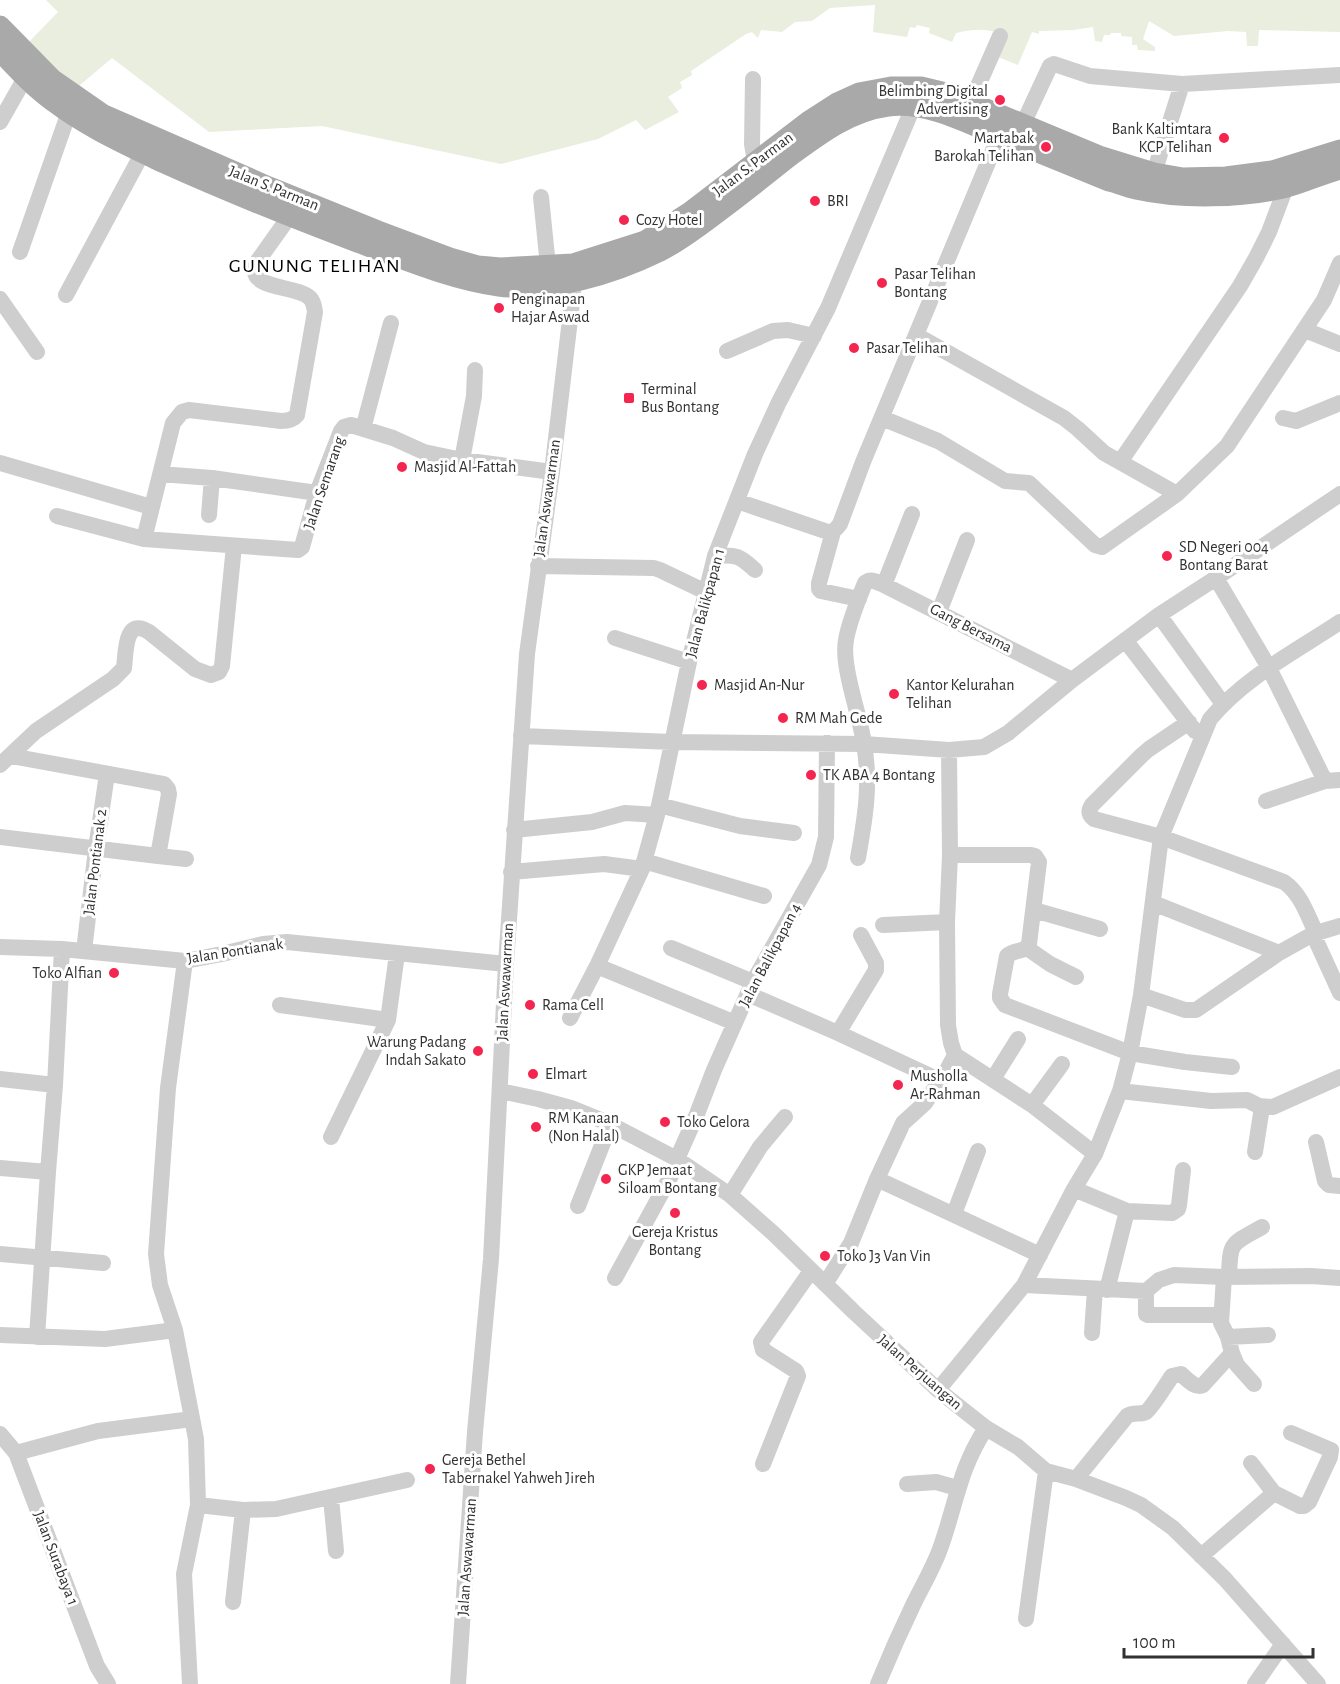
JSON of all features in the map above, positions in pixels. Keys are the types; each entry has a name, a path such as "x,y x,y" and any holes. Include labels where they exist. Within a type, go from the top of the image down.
{"main road":[{"name":"Jalan S. Parman","path":"0,26 53,80 102,114 269,187 450,258 478,266 501,268 548,266 574,273 613,270 662,250 695,230 809,142 844,118 888,106 914,105 950,116 1023,124 1099,156 1154,173 1183,178 1238,176 1272,171 1340,150"},
{"name":"Jalan S. Parman","path":"0,51 52,101 85,123 205,182 289,217 433,270 500,287 531,287 574,273 645,241 681,218 837,103 860,93 891,87 921,87 951,94 985,119 1109,181 1136,189 1197,196 1233,195 1286,187 1340,169"}],"street":[{"path":"859,598 821,591 819,583 833,532 840,524 916,335 985,119 1000,36"},
{"path":"1023,124 1052,65 1090,76 1182,84 1340,75"},
{"path":"0,122 26,78"},
{"path":"753,80 752,144 755,162"},
{"path":"1154,173 1182,84"},
{"name":"Jalan Balikpapan 1","path":"570,1018 597,966 643,865 658,810 689,662 715,556 754,454 832,298 914,105"},
{"path":"20,252 69,112"},
{"path":"66,295 142,152"},
{"path":"1120,462 1240,286 1269,232 1286,187"},
{"path":"541,197 548,266"},
{"path":"145,534 173,423 182,412 189,410 281,422 288,421 297,415 315,312 314,304 310,297 262,282 254,273 257,262 289,217"},
{"path":"882,418 938,441 1002,480 1023,483 1099,547 1102,547 1177,494 1227,446 1324,300 1340,263"},
{"name":"Jalan Aswawarman","path":"458,1684 475,1432 491,1259 511,872 526,654 552,472 574,273"},
{"path":"0,299 37,352"},
{"path":"363,429 390,323"},
{"path":"727,351 773,331 788,330 814,336"},
{"path":"1305,330 1340,344"},
{"path":"916,335 1064,418 1104,453 1177,494"},
{"path":"462,460 474,396 475,370"},
{"path":"1283,418 1296,421 1340,403"},
{"name":"Jalan Semarang","path":"57,516 145,534 234,546 298,550 302,547 317,493 341,431 344,427 351,425 393,438 424,452 462,460 552,472"},
{"path":"0,463 151,507"},
{"path":"160,474 212,478 317,493"},
{"path":"209,515 212,478"},
{"path":"521,736 672,742 864,744 950,750 984,747 1008,733 1072,680 1159,615 1340,494"},
{"path":"737,501 833,532"},
{"path":"858,858 868,797 864,744 846,653 846,639 865,583 876,582 912,514"},
{"path":"939,612 967,540"},
{"path":"5,761 36,731 119,674 127,638 130,631 136,628 143,628 195,669 211,675 219,672 222,666 234,546"},
{"path":"715,556 730,555 742,558 755,570"},
{"path":"538,566 654,568 706,592"},
{"path":"1216,578 1332,781 1266,801"},
{"name":"Gang Bersama","path":"876,582 1072,680"},
{"path":"1159,615 1223,704"},
{"path":"938,1390 1024,1285 1095,1154 1120,1091 1130,1053 1142,995 1161,837 1210,719 1223,704 1268,666 1338,628"},
{"path":"615,638 689,662"},
{"path":"1125,640 1202,741"},
{"path":"1189,722 1149,749 1090,809 1090,817 1161,837 1284,882 1293,888 1324,931 1340,993"},
{"name":"Jalan Balikpapan 4","path":"615,1278 678,1160 750,988 819,865 823,851 827,807 828,743"},
{"path":"950,750 948,1025 955,1055 1032,1105 1095,1154"},
{"path":"5,761 164,784 169,794 158,856"},
{"name":"Jalan Pontianak 2","path":"84,951 107,774"},
{"path":"514,830 592,822 625,813 658,810 740,826 794,833"},
{"path":"0,837 186,859"},
{"path":"950,855 1035,856 1039,864 1028,948"},
{"path":"511,872 604,864 643,865 764,896"},
{"path":"1153,903 1279,953"},
{"path":"1034,910 1100,929"},
{"path":"883,925 947,922"},
{"path":"1142,995 1185,1010 1196,1010 1279,953 1324,931"},
{"path":"838,1033 876,970 876,963 861,935"},
{"name":"Jalan Pontianak","path":"0,947 62,949 185,961 252,946 287,942 506,964"},
{"path":"671,948 838,1033 941,1082"},
{"path":"1028,948 1050,964 1076,977"},
{"path":"1028,948 1007,956 1000,994 1005,1005 1130,1053 1232,1067"},
{"path":"37,1337 62,949"},
{"path":"331,1137 388,1020 397,954"},
{"path":"185,961 168,1088 156,1236 156,1269 175,1330 196,1439 198,1505 184,1574 190,1684"},
{"path":"597,966 735,1023"},
{"path":"280,1005 388,1020"},
{"path":"993,1079 1018,1039"},
{"path":"825,1284 851,1243 903,1123 926,1103 941,1082 955,1055"},
{"path":"1032,1105 1062,1064"},
{"path":"1120,1091 1211,1101 1247,1101 1262,1107 1273,1107 1340,1077"},
{"path":"0,1079 55,1085"},
{"name":"Jalan Perjuangan","path":"500,1091 571,1108 610,1125 702,1174 774,1234 938,1390 986,1428 1018,1447 1046,1471 1076,1479 1141,1505 1173,1528 1225,1579 1318,1684"},
{"path":"1255,1152 1262,1107"},
{"path":"730,1195 760,1147 785,1117"},
{"path":"578,1206 610,1125"},
{"path":"1316,1142 1325,1181 1329,1185 1340,1186"},
{"path":"954,1214 978,1151"},
{"path":"0,1168 48,1172"},
{"path":"1074,1189 1127,1211 1168,1213 1176,1211 1179,1205 1183,1170"},
{"path":"877,1179 1040,1255"},
{"path":"1092,1333 1101,1289 1127,1211"},
{"path":"1254,1384 1237,1365 1228,1336 1221,1323 1221,1315 1232,1247 1262,1227"},
{"path":"0,1254 103,1263"},
{"path":"762,1464 798,1376 795,1371 763,1350 761,1342 812,1271"},
{"path":"1024,1285 1146,1291 1159,1280 1169,1276 1340,1278"},
{"path":"1146,1291 1146,1314 1148,1315 1221,1315"},
{"path":"0,1335 105,1339 175,1330"},
{"path":"1228,1336 1268,1335"},
{"path":"1076,1479 1127,1416 1131,1413 1140,1414 1148,1411 1172,1376 1180,1374 1195,1386 1200,1387 1232,1353"},
{"path":"16,1453 98,1431 192,1419"},
{"path":"878,1684 888,1657 938,1554 969,1456 986,1428"},
{"path":"1251,1463 1274,1493 1300,1506 1307,1505 1330,1457 1331,1450 1291,1433"},
{"name":"Jalan Surabaya 1","path":"0,1434 16,1453 97,1665 108,1684"},
{"path":"1026,1619 1046,1471"},
{"path":"198,1505 243,1510 276,1509 407,1480"},
{"path":"907,1484 936,1482 957,1488"},
{"path":"1201,1556 1274,1493"},
{"path":"331,1498 336,1551"},
{"path":"233,1602 243,1510"},
{"path":"1255,1684 1283,1644"}],"green space":[{"path":"46,0 1340,0 1340,32 1259,30 1258,46 1247,46 1246,32 1228,31 1174,36 1149,21 1143,39 1155,47 1155,51 1138,50 1137,45 1132,45 1132,37 1121,36 1121,33 1104,35 1102,42 1095,41 1093,27 1039,31 1039,34 1032,32 1018,65 993,55 1001,34 996,32 979,30 956,33 952,42 929,33 930,28 917,25 915,28 910,27 907,37 873,32 875,5 830,8 812,21 795,22 782,32 761,30 758,38 752,32 746,34 691,71 692,75 680,82 682,88 668,97 679,112 645,130 636,120 598,139 501,164 322,126 209,132 112,58 73,91 26,45 58,12"}],"place":[{"name":"Belimbing Digital Advertising","path":"1000,100"},
{"name":"Bank Kaltimtara KCP Telihan","path":"1224,138"},
{"name":"Martabak Barokah Telihan","path":"1046,147"},
{"name":"BRI","path":"815,201"},
{"name":"Cozy Hotel","path":"624,220"},
{"name":"Pasar Telihan Bontang","path":"882,283"},
{"name":"Penginapan Hajar Aswad","path":"499,308"},
{"name":"Pasar Telihan","path":"854,348"},
{"name":"Terminal Bus Bontang","path":"629,398"},
{"name":"Masjid Al-Fattah","path":"402,467"},
{"name":"SD Negeri 004 Bontang Barat","path":"1167,556"},
{"name":"Masjid An-Nur","path":"702,685"},
{"name":"Kantor Kelurahan Telihan","path":"894,694"},
{"name":"RM Mah Gede","path":"783,718"},
{"name":"TK ABA 4 Bontang","path":"811,775"},
{"name":"Toko Alfian","path":"114,973"},
{"name":"Rama Cell","path":"530,1005"},
{"name":"Warung Padang Indah Sakato","path":"478,1051"},
{"name":"Elmart","path":"533,1074"},
{"name":"Musholla Ar-Rahman","path":"898,1085"},
{"name":"Toko Gelora","path":"665,1122"},
{"name":"RM Kanaan (Non Halal)","path":"536,1127"},
{"name":"GKP Jemaat Siloam Bontang","path":"606,1179"},
{"name":"Gereja Kristus Bontang","path":"675,1213"},
{"name":"Toko J3 Van Vin","path":"825,1256"},
{"name":"Gereja Bethel Tabernakel Yahweh Jireh","path":"430,1469"}],"district":[{"name":"GUNUNG TELIHAN","path":"315,266"}]}
